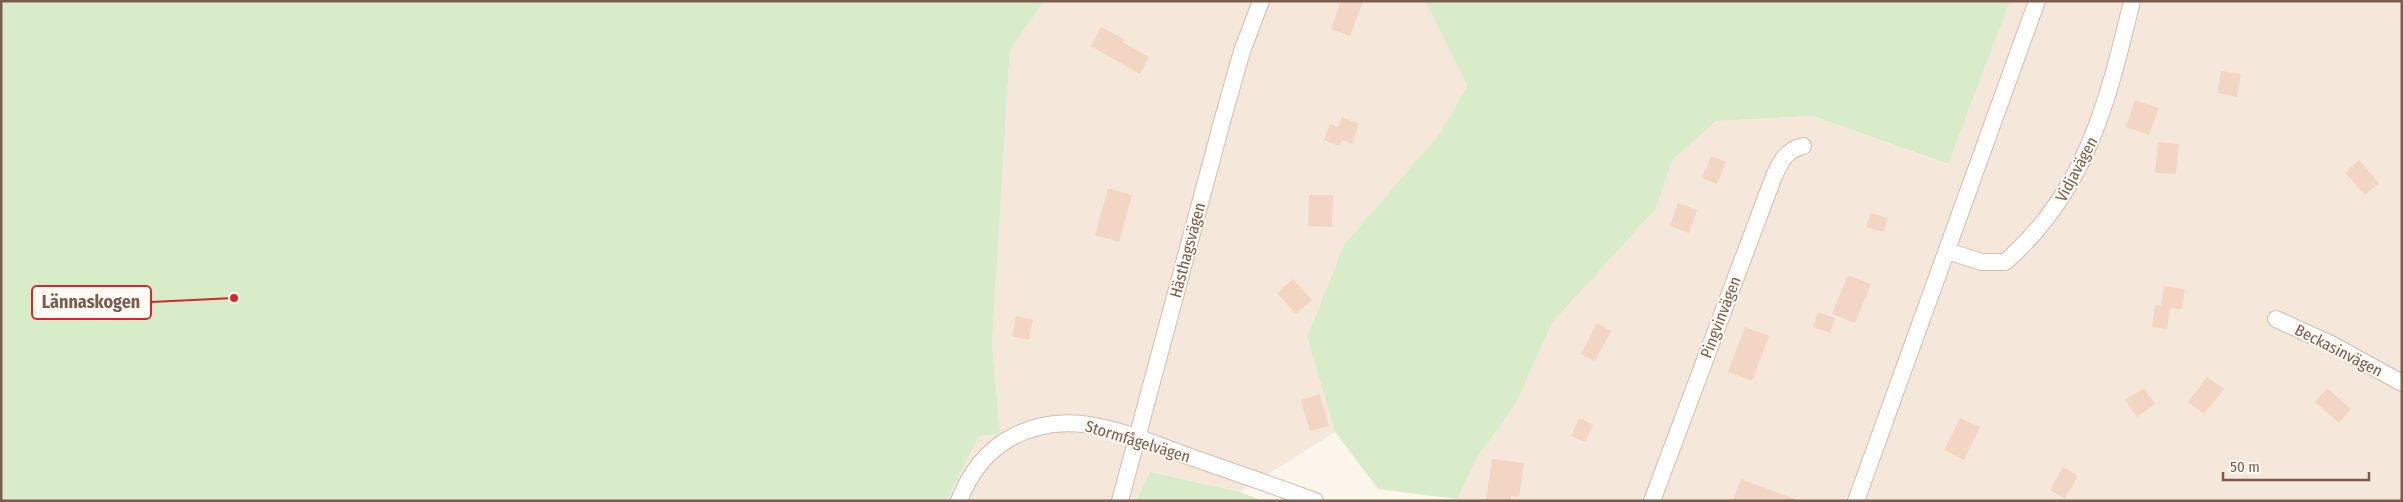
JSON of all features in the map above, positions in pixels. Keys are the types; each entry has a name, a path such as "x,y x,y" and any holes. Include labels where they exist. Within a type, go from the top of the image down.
{"street":[{"name":"Hästhagsvägen","path":"1120,501 1223,118 1242,52 1261,1"},
{"path":"1856,501 2037,1"},
{"name":"Vidjavägen","path":"1947,251 1982,262 2005,262 2043,224 2076,174 2095,133 2109,94 2132,1"},
{"name":"Pingvinvägen","path":"1652,501 1774,176 1780,162 1792,149 1803,146"},
{"name":"Beckasinvägen","path":"2276,319 2331,344 2402,383"},
{"name":"Stormfågelvägen","path":"959,501 966,483 978,464 998,446 1018,433 1041,424 1064,421 1085,423 1138,438 1315,501"}],"shaded area":[{"path":"1044,1 1425,1 1467,86 1440,133 1344,245 1307,337 1335,432 1240,492 1150,472 1136,501 946,501 979,436 1000,434 992,343 1010,50"},
{"path":"2010,1 2402,1 2402,501 1455,501 1476,459 1515,405 1552,323 1655,208 1671,160 1716,121 1813,116 1947,164"}],"green space":[{"path":"1,1 1044,1 1010,50 992,343 1000,434 979,436 946,501 1,501"},
{"path":"1425,1 2010,1 1948,164 1813,116 1716,121 1672,160 1656,208 1552,323 1515,405 1476,459 1457,499 1378,489 1335,432 1307,337 1344,245 1440,133 1467,86"},
{"path":"1150,472 1240,492 1263,501 1136,501"}],"building":[{"path":"1341,1 1363,1 1350,36 1331,29"},
{"path":"1101,27 1124,39 1122,42 1149,57 1140,74 1091,46"},
{"path":"2221,71 2241,74 2237,97 2217,93"},
{"path":"2135,100 2159,108 2149,135 2126,127"},
{"path":"1342,117 1359,124 1352,144 1342,140 1339,146 1324,140 1330,124 1338,127"},
{"path":"2158,142 2179,144 2176,174 2155,173"},
{"path":"1711,156 1726,162 1717,184 1702,178"},
{"path":"2359,160 2379,183 2365,195 2345,173"},
{"path":"1108,188 1132,195 1119,242 1095,235"},
{"path":"1309,195 1333,195 1332,227 1308,226"},
{"path":"1678,203 1697,210 1689,233 1670,226"},
{"path":"1871,213 1887,218 1884,232 1866,227"},
{"path":"1848,275 1871,284 1855,323 1832,314"},
{"path":"1293,279 1312,300 1296,314 1277,293"},
{"path":"2164,286 2185,289 2182,309 2170,308 2167,329 2152,327 2155,305 2161,306"},
{"path":"1818,312 1835,318 1830,333 1813,327"},
{"path":"1016,316 1033,320 1029,340 1012,336"},
{"path":"1597,323 1611,331 1595,361 1581,354"},
{"path":"1745,327 1769,336 1752,381 1728,372"},
{"path":"2207,377 2224,389 2204,414 2188,402"},
{"path":"2144,388 2155,404 2137,417 2125,400"},
{"path":"2327,388 2351,409 2339,423 2315,402"},
{"path":"1320,394 1329,426 1310,431 1301,400"},
{"path":"1579,418 1593,425 1585,442 1571,436"},
{"path":"1960,418 1980,427 1964,460 1944,450"},
{"path":"1492,459 1524,463 1519,497 1511,496 1511,501 1486,501"},
{"path":"2063,467 2078,476 2065,499 2050,490"},
{"path":"1741,479 1795,499 1795,501 1733,501"}],"place":[{"name":"Lännaskogen","path":"234,298"}]}
